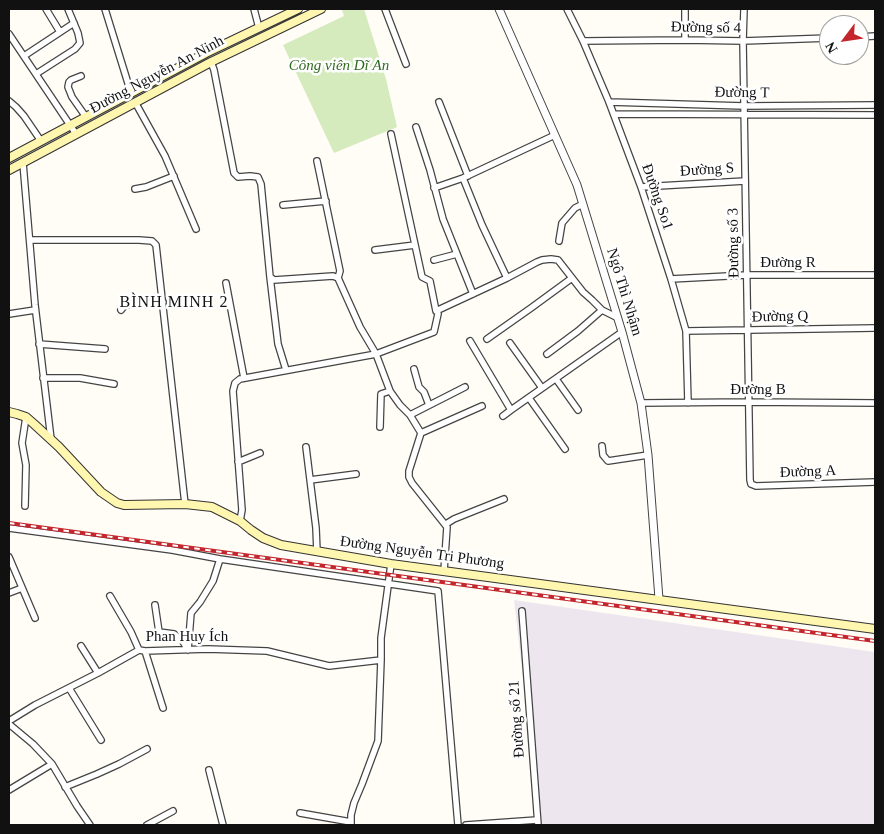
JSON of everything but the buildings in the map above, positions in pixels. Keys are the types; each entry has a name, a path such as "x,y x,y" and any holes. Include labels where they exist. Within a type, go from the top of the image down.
{"main road":[{"name":"Đường Nguyễn An Ninh","path":"9,158 206,52 298,9"},
{"name":"Đường Nguyễn An Ninh","path":"9,170 211,62 321,9"},
{"path":"206,52 211,62"},
{"name":"Đường Nguyễn Tri Phương","path":"9,412 26,417 51,439 101,492 117,503 124,505 185,504 212,508 240,521 251,530 280,545 391,564 875,629"}],"street":[{"path":"46,9 60,32"},
{"path":"36,74 75,50 80,43 68,9"},
{"path":"105,9 130,93"},
{"path":"254,9 259,28"},
{"path":"385,9 406,64"},
{"name":"Ngô Thì Nhậm","path":"500,9 577,185 622,332 641,403 648,455 659,599"},
{"name":"Đường So1","path":"567,9 583,41 614,114 672,279 686,331 688,402"},
{"path":"684,9 685,40"},
{"name":"Đường số 3","path":"744,9 749,476"},
{"path":"24,56 74,23"},
{"path":"9,34 76,134"},
{"name":"Đường số 4","path":"583,41 743,41 819,38"},
{"path":"211,62 234,173 238,177 250,176 258,178 261,184 278,344 286,370"},
{"path":"81,76 71,80 68,87 72,97 86,117"},
{"path":"9,102 24,116 41,141"},
{"path":"135,102 174,176 196,229"},
{"path":"439,102 482,225 508,278"},
{"name":"Đường T","path":"609,102 744,106 875,105"},
{"name":"Đường T","path":"614,114 875,114"},
{"path":"416,127 443,219 474,294"},
{"path":"390,134 422,277 430,281 436,311 508,278 537,262 551,259 558,260 583,292 602,310 618,318"},
{"path":"434,188 466,177 555,135"},
{"path":"317,161 340,271 338,278 360,327 376,354 390,391 421,433"},
{"path":"23,163 35,310 51,439"},
{"path":"135,188 146,187 174,176"},
{"name":"Đường S","path":"641,187 745,180"},
{"path":"283,205 326,201"},
{"path":"559,241 562,223 575,208 583,204"},
{"path":"30,240 139,240 152,241 156,245 185,504"},
{"path":"374,250 415,245"},
{"path":"434,260 457,254"},
{"name":"Đường R","path":"672,279 875,274"},
{"path":"270,277 274,280 333,276 338,278"},
{"path":"487,339 572,278"},
{"path":"226,283 244,378"},
{"path":"121,310 126,304 163,302"},
{"path":"9,314 35,310"},
{"path":"547,354 602,310"},
{"path":"240,521 242,510 233,391 235,383 240,378 376,354 434,332 438,314"},
{"name":"Đường Q","path":"686,331 875,328"},
{"path":"503,416 622,332"},
{"path":"470,341 511,410"},
{"path":"510,343 542,388"},
{"path":"39,344 105,349"},
{"path":"414,369 419,387 424,392 429,405"},
{"path":"44,378 80,378 114,384"},
{"path":"556,378 578,410"},
{"path":"410,416 465,387"},
{"path":"380,427 381,394 390,391"},
{"path":"528,398 565,449"},
{"name":"Đường B","path":"641,403 875,403"},
{"path":"444,571 446,524 412,483 409,471 421,433 482,406"},
{"path":"25,506 26,465 22,443 26,417"},
{"path":"602,446 603,455 608,461 648,455"},
{"path":"306,447 317,552"},
{"path":"238,462 260,453"},
{"path":"310,480 356,474"},
{"name":"Đường A","path":"749,476 751,484 756,486 875,482"},
{"path":"446,524 504,499"},
{"path":"9,528 172,550 220,559 438,591 458,825"},
{"path":"9,557 35,618"},
{"path":"188,650 191,613 213,581 220,559"},
{"path":"300,813 351,824 354,803 378,741 380,638 391,564"},
{"path":"9,593 22,588"},
{"path":"110,596 142,650 163,708"},
{"path":"155,605 159,632 174,634 182,640 188,650"},
{"name":"Đường số 21","path":"522,611 537,823"},
{"path":"80,646 98,673"},
{"name":"Phan Huy Ích","path":"9,723 35,705 142,650 208,649 267,651 329,666 381,660"},
{"path":"69,688 101,740"},
{"path":"9,723 52,764 90,825"},
{"path":"65,786 104,771 147,749"},
{"path":"9,790 52,764"},
{"path":"210,770 224,825"},
{"path":"147,825 173,811"},
{"path":"466,825 537,823"}],"shaded area":[{"path":"514,600 875,652 875,825 540,825"}],"green space":[{"name":"Công viên Dĩ An","path":"364,9 386,79 397,127 334,153 283,45 344,16 342,10"}],"railway":[{"path":"9,523 875,641"}],"district":[{"name":"BÌNH MINH 2","path":"174,303"}]}
